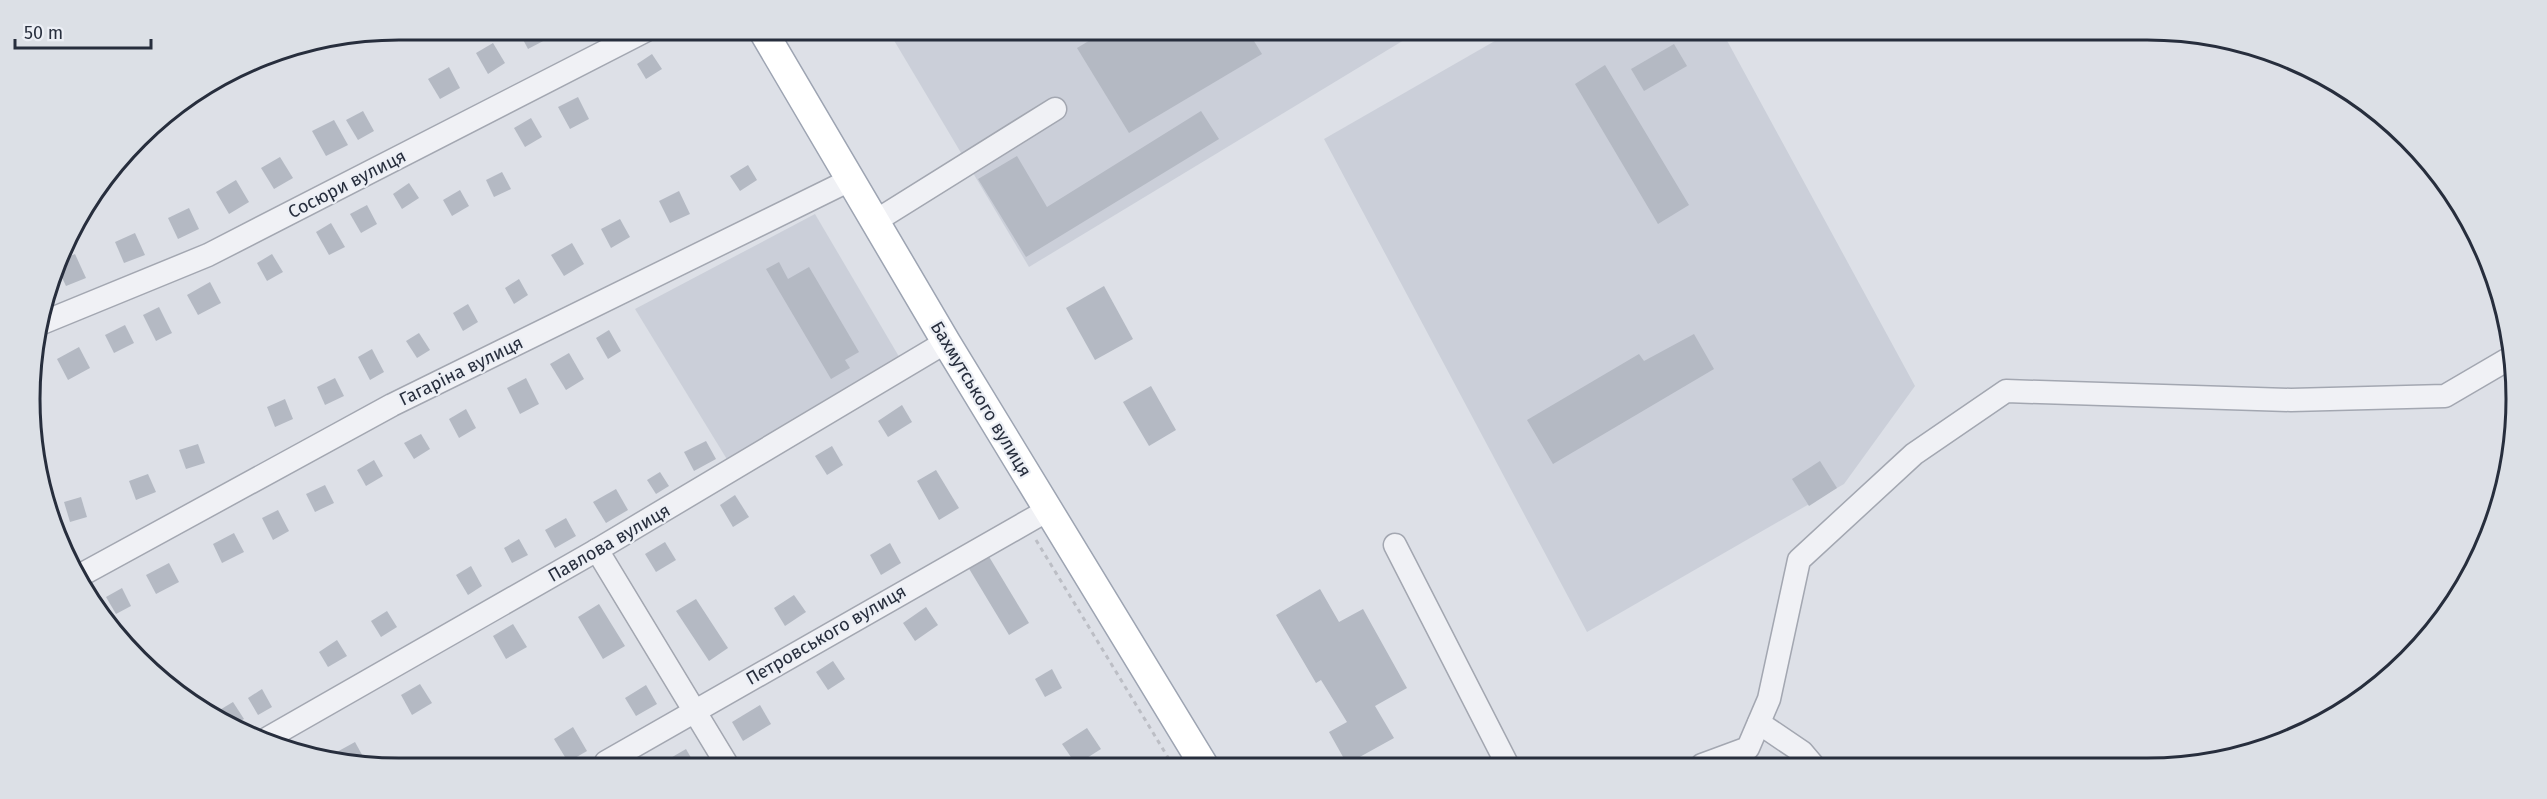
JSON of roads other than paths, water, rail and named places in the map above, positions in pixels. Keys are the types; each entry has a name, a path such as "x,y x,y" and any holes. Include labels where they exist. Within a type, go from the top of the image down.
{"main road":[{"name":"Бахмутського вулиця","path":"768,40 946,342 1037,517 1199,758"}],"street":[{"name":"Сосюри вулиця","path":"49,320 208,255 627,40"},
{"path":"874,222 1055,109"},
{"name":"Гагаріна вулиця","path":"86,572 392,405 850,180"},
{"name":"Павлова вулиця","path":"280,737 946,342"},
{"path":"1721,758 1748,748 1769,699 1799,560 1914,454 2006,391 2291,399 2445,396 2504,361"},
{"name":"Петровського вулиця","path":"613,758 1037,517"},
{"path":"1395,545 1504,758"},
{"path":"597,550 723,758"},
{"path":"1759,723 1802,752 1807,758"}]}
